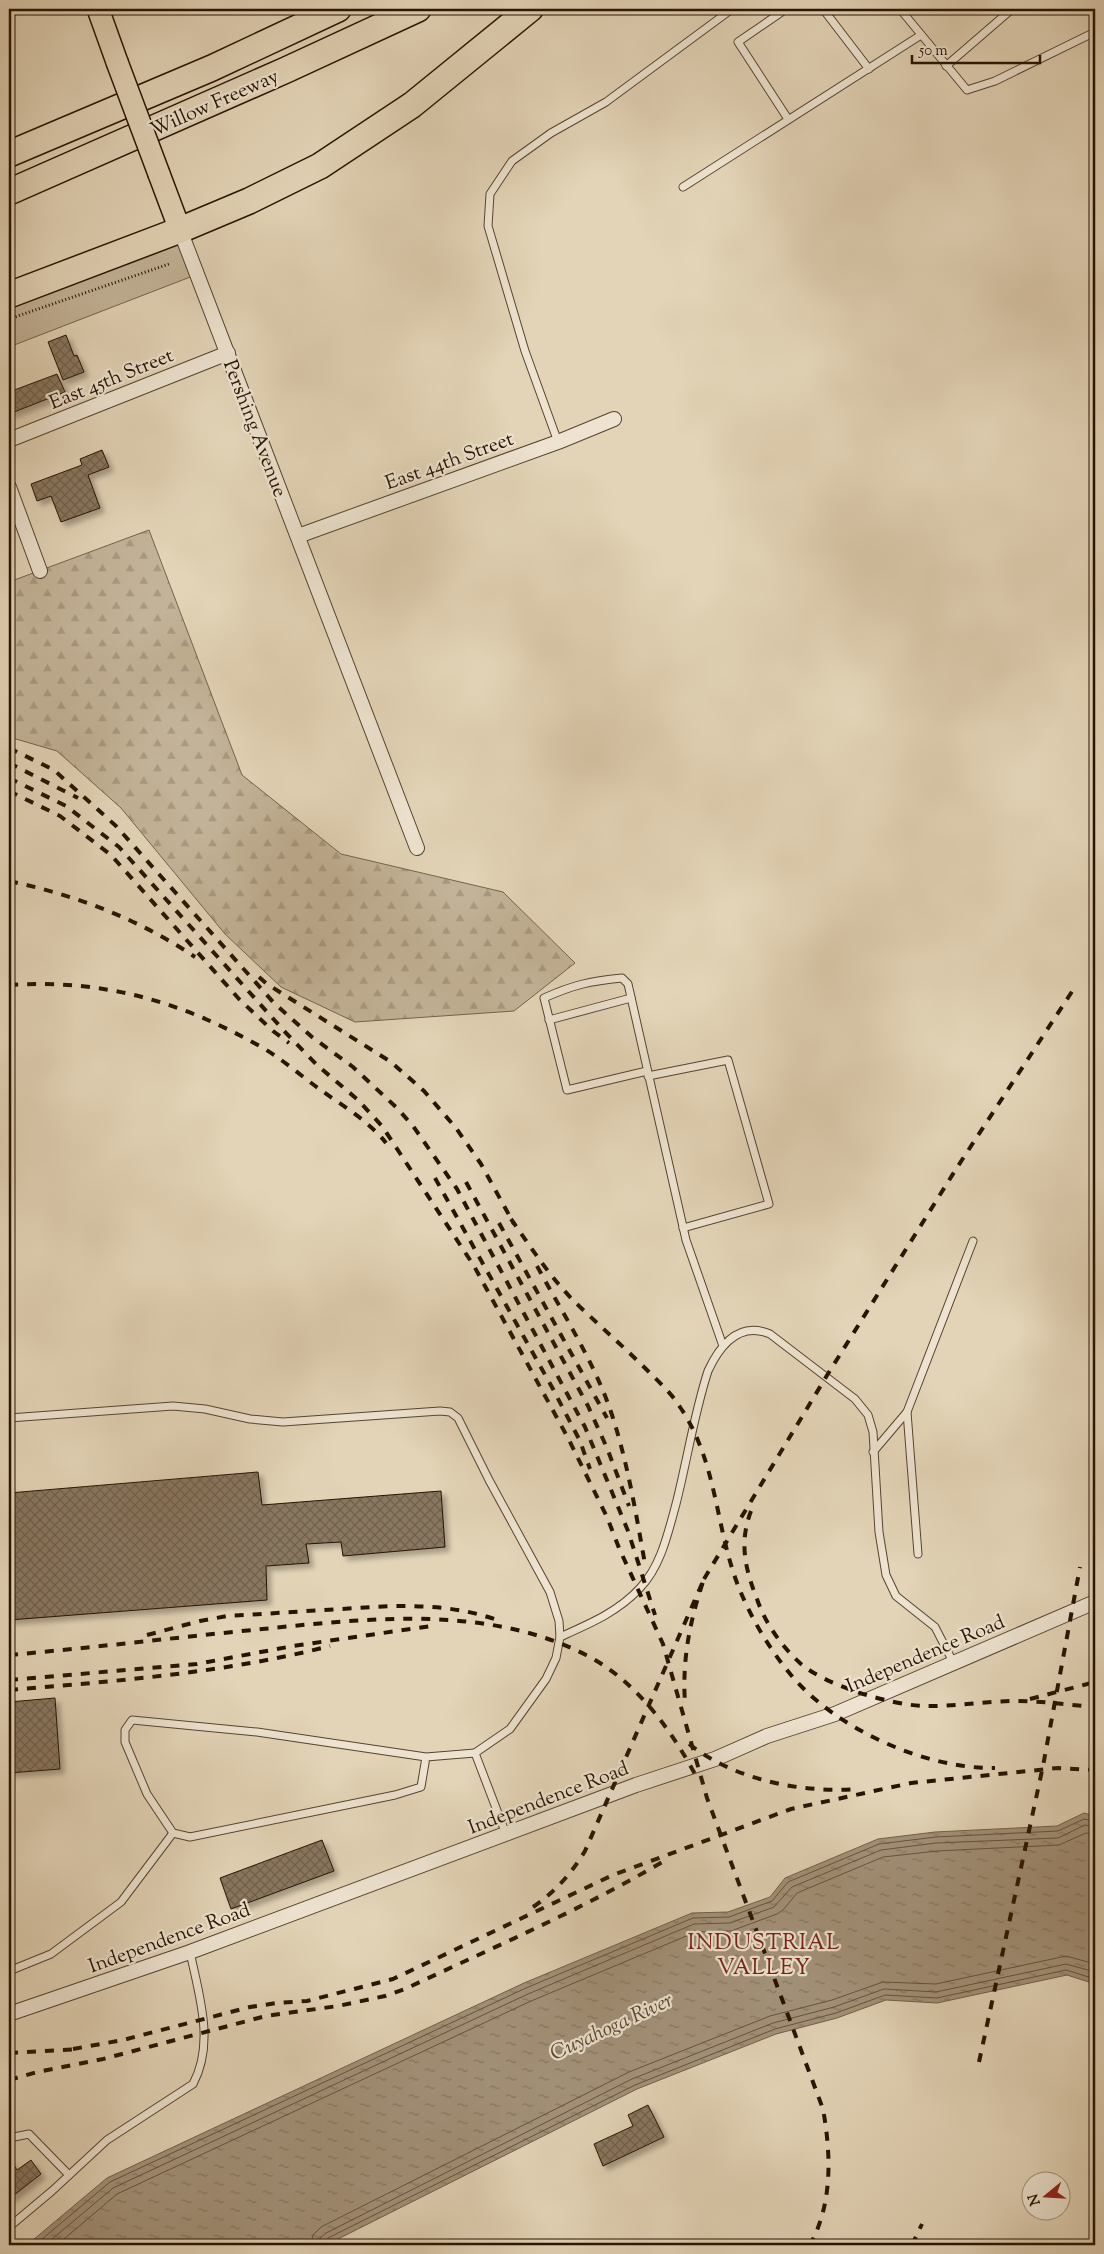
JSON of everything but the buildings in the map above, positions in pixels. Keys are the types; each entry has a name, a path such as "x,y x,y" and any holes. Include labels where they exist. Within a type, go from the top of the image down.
{"highway":[{"name":"Willow Freeway","path":"9,154 212,68 338,9"},
{"name":"Willow Freeway","path":"9,192 286,70 418,9"},
{"path":"9,295 180,230 249,201 320,166 412,105 530,9"}],"main road":[{"name":"Pershing Avenue","path":"98,9 180,230"}],"street":[{"name":"Pershing Avenue","path":"180,230 417,848"},
{"name":"East 45th Street","path":"9,440 228,353"},
{"name":"East 44th Street","path":"298,536 558,442 614,419"},
{"path":"9,487 40,571"},
{"name":"Independence Road","path":"9,2014 190,1952 636,1785 715,1759 768,1736 834,1714 953,1662 1094,1606"}],"lane":[{"path":"9,11 14,9"},
{"path":"558,442 525,351 488,226 490,194 512,161 551,133 606,102 732,9"},
{"path":"786,9 738,42 788,119"},
{"path":"823,9 869,69"},
{"path":"900,9 966,90 995,80 1095,32"},
{"path":"946,66 1012,9"},
{"path":"683,188 921,35"},
{"path":"684,1228 769,1204 728,1060 648,1073 567,1090 544,998 571,986 622,978 628,984 648,1073 684,1228 700,1281 724,1346"},
{"path":"549,1020 631,998"},
{"path":"874,1452 907,1412 973,1241"},
{"path":"560,1637 602,1618 619,1606 642,1586 654,1569 668,1531 705,1379 714,1358 732,1337 742,1332 760,1330 770,1334 855,1399 863,1408 871,1423 878,1532 886,1575 896,1596 934,1627 953,1662"},
{"path":"9,1418 173,1406 276,1422 440,1411 450,1412 458,1418 489,1480 550,1592 559,1622 560,1637 556,1658 546,1679 510,1729 475,1753 426,1757 257,1732 132,1720 125,1730 125,1742 147,1794 173,1833 190,1837 395,1795 421,1787 426,1757"},
{"path":"907,1412 918,1554"},
{"path":"475,1753 506,1834"},
{"path":"9,1971 51,1954 121,1902 173,1833"},
{"path":"9,2227 106,2140 192,2084 200,2071 203,2059 204,2019 190,1952"},
{"path":"9,2138 28,2134 69,2175"}],"path":[{"path":"9,320 169,264"}],"green space":[{"path":"180,230 198,274 9,347 9,295"},
{"path":"149,530 242,775 341,854 503,892 575,963 514,1011 355,1022 281,987 225,934 121,808 57,751 9,737 9,582"}],"water":[{"name":"Cuyahoga River","path":"1084,1813 1095,1816 1095,1984 1067,1975 937,2003 886,2000 837,2018 776,2034 637,2089 326,2245 27,2245 107,2178 524,1983 692,1913 728,1912 770,1897 785,1878 878,1839 935,1832 1057,1826"}],"railway":[{"path":"9,748 54,770 116,826 274,1003 312,1037 353,1067 397,1108 413,1126 457,1189 585,1427 628,1531 655,1615"},
{"path":"9,763 78,798"},
{"path":"9,778 66,806 119,847 286,1033 317,1065 358,1100 382,1126 474,1266 568,1438 607,1517 619,1548 663,1644 707,1798 823,2109 828,2143 828,2178 823,2212 810,2245"},
{"path":"9,791 60,816 111,855 239,999 273,1031 289,1043"},
{"path":"9,881 58,893 106,910 152,931 195,957"},
{"path":"259,977 267,984 391,1062 424,1091 456,1128 481,1164 514,1224"},
{"path":"9,985 44,984 109,990 140,997 202,1017 277,1057 363,1120 386,1143"},
{"path":"704,1579 826,1377 958,1166 1073,990"},
{"path":"435,1178 553,1389 580,1441 590,1469"},
{"path":"466,1182 588,1406 607,1448 629,1506"},
{"path":"511,1219 560,1285 578,1305 670,1393 680,1407 702,1450 731,1565 739,1588 749,1611 762,1633 791,1675 810,1695 832,1712 884,1742 940,1761 968,1767 995,1768"},
{"path":"499,1223 607,1418"},
{"path":"537,1266 588,1358 612,1415 627,1470 645,1564"},
{"path":"751,1511 747,1522 744,1545 749,1577 760,1608 769,1626 787,1650 801,1664 826,1680 876,1698 908,1705 934,1706 1016,1701 1095,1707"},
{"path":"979,2062 1043,1766 1080,1567"},
{"path":"533,1907 562,1882 585,1851 704,1579 688,1640 684,1687 685,1703"},
{"path":"147,1635 227,1616 402,1606 422,1606 461,1611 500,1621"},
{"path":"9,1655 379,1619 465,1621 506,1628 547,1639 586,1655 604,1665 636,1692 650,1707 675,1741 696,1776"},
{"path":"9,1680 197,1664 293,1646 431,1626"},
{"path":"9,1690 171,1675 251,1663 330,1646"},
{"path":"1030,1699 1095,1682"},
{"path":"689,1744 727,1767 769,1782 813,1789 857,1789"},
{"path":"73,2049 123,2040 250,2007 307,2001 393,1979 613,1875 791,1809 911,1783 1058,1768 1095,1770"},
{"path":"9,2080 37,2072 103,2059 266,2016 338,2006 385,1996 405,1989 536,1928 601,1896 664,1861"},
{"path":"9,2053 79,2049"},
{"path":"912,2245 922,2224"}],"district":[{"name":"INDUSTRIAL VALLEY","path":"764,1954"}]}
